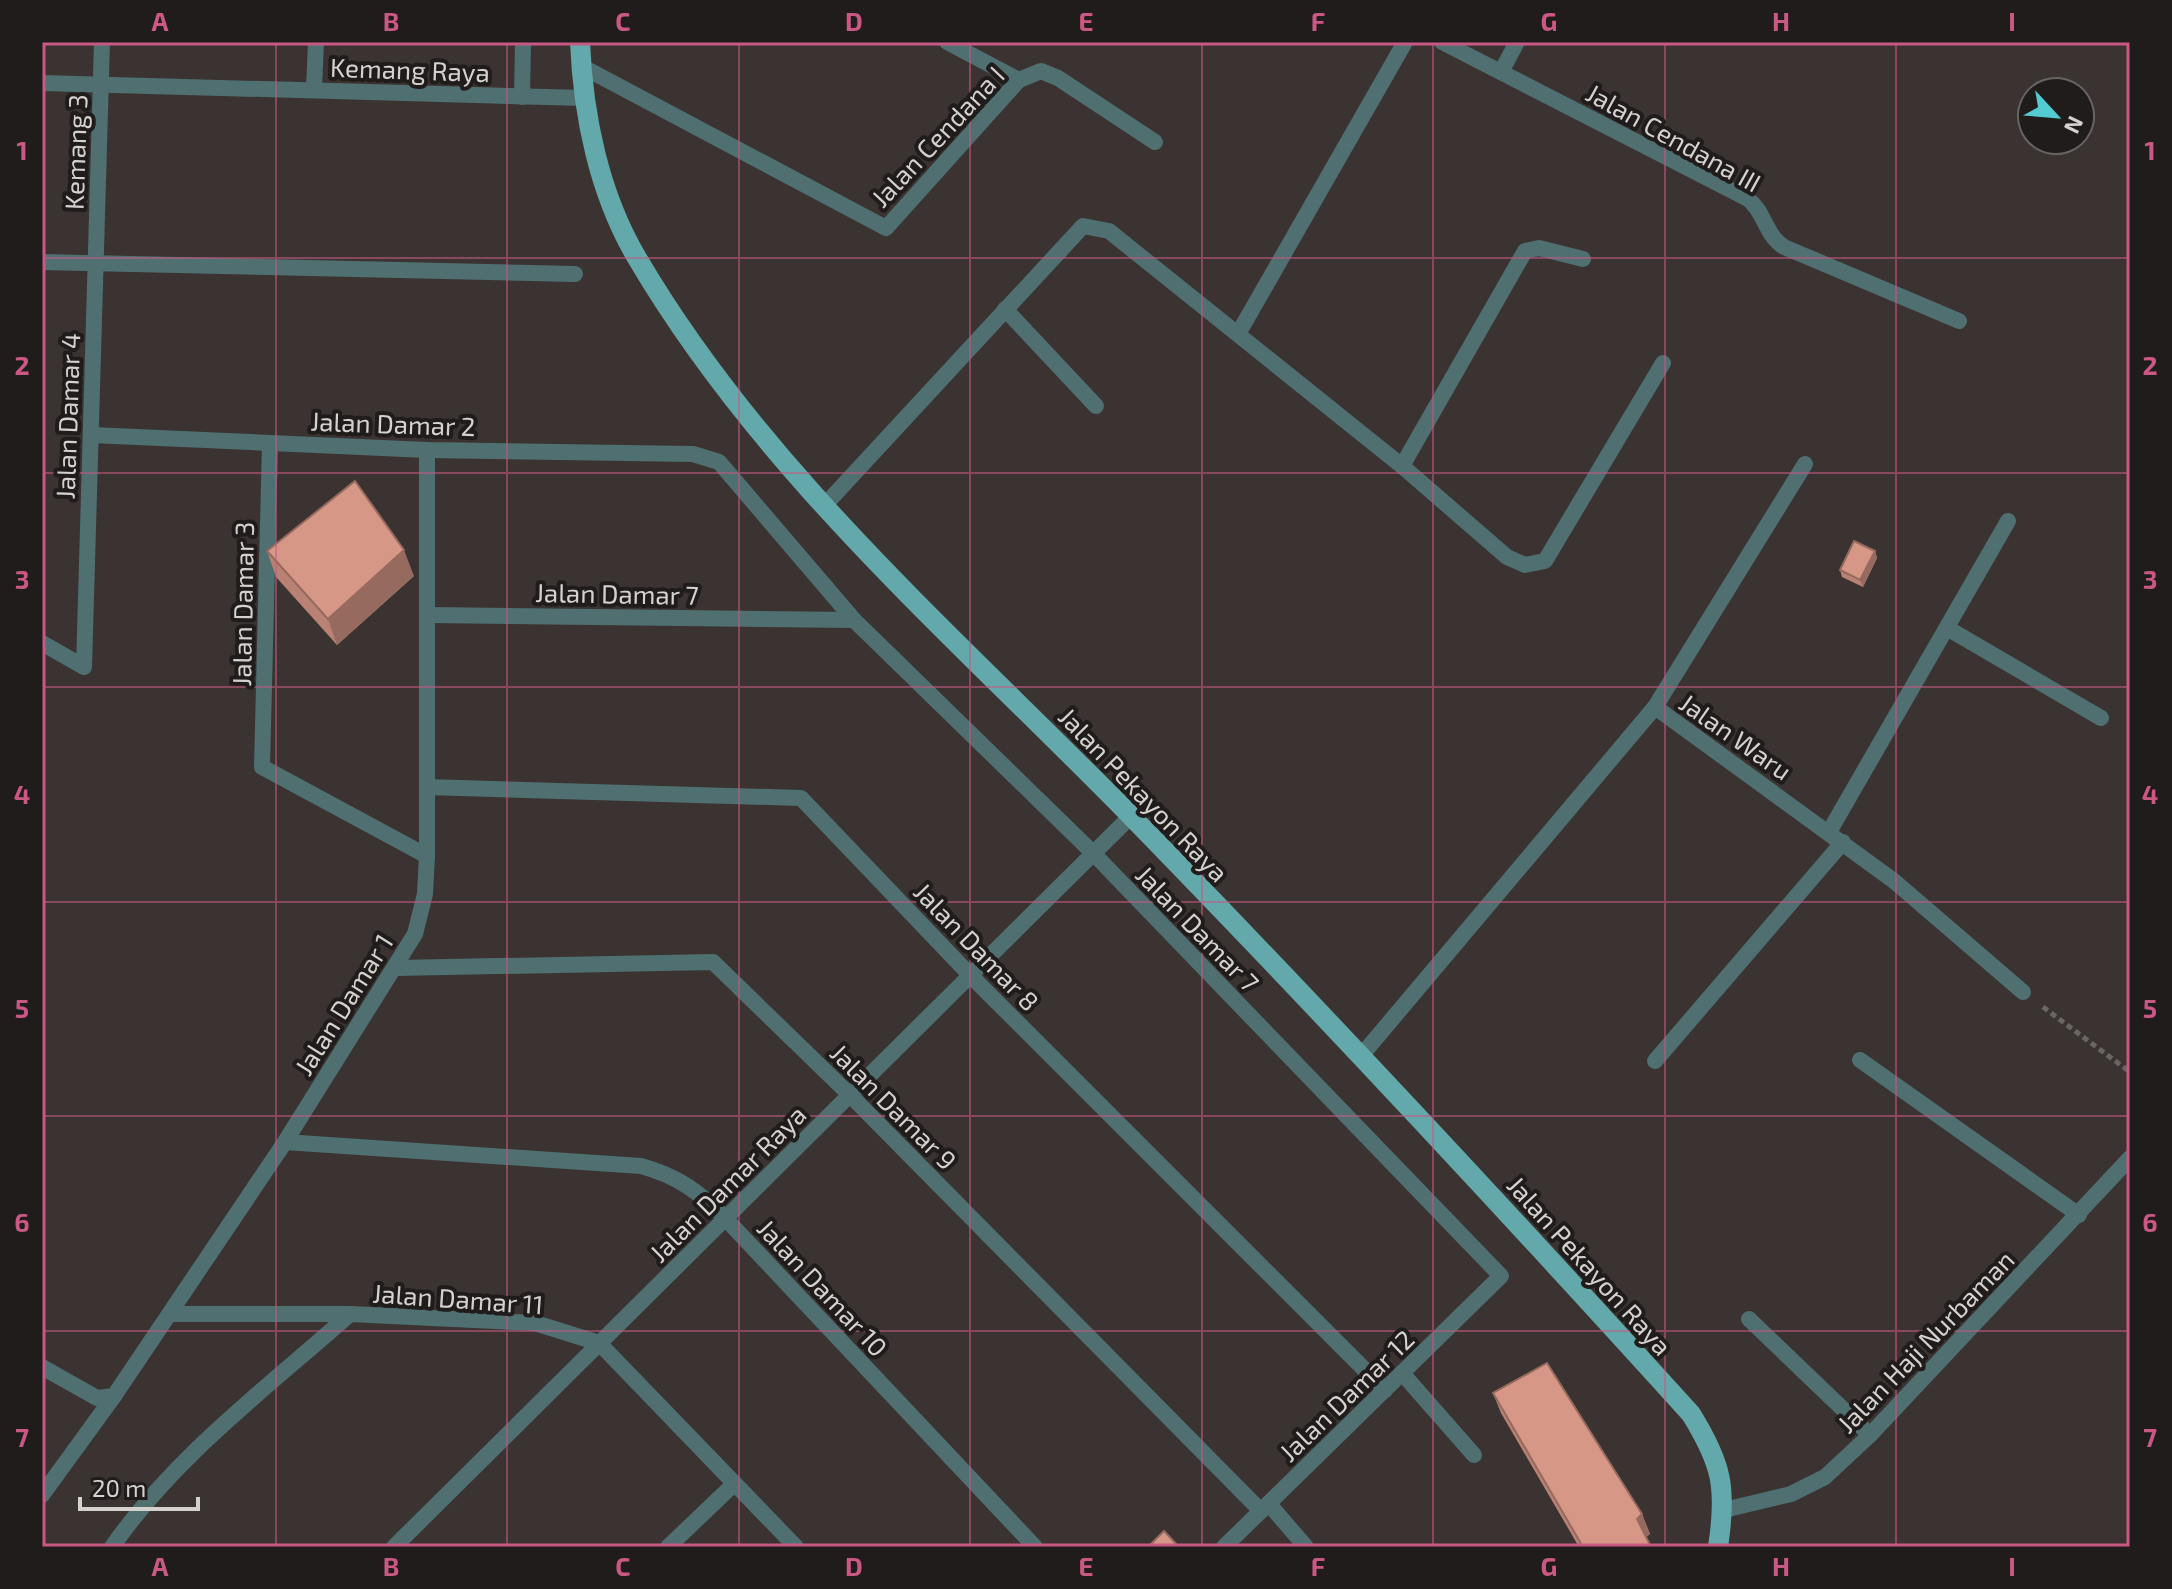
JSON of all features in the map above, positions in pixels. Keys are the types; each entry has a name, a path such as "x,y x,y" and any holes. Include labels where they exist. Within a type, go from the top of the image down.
{"main road":[{"name":"Jalan Pekayon Raya","path":"580,42 584,98 599,169 634,254 716,379 824,506 1131,816 1361,1056 1691,1414 1714,1452 1724,1510 1718,1547"}],"street":[{"name":"Kemang 3","path":"96,263 102,42"},
{"path":"314,88 316,42"},
{"path":"522,97 523,42"},
{"path":"947,42 1019,80"},
{"path":"1238,334 1405,42"},
{"name":"Jalan Cendana III","path":"1442,42 1748,199 1757,208 1772,236 1784,247 1959,321"},
{"path":"1501,72 1517,42"},
{"name":"Jalan Cendana I","path":"581,66 886,228 1019,80 1041,71 1058,78 1155,142"},
{"name":"Kemang Raya","path":"42,83 314,88 584,98"},
{"path":"824,506 1083,226 1109,231 1402,466 1507,557 1525,565 1545,561 1663,363"},
{"path":"1402,466 1525,251 1539,248 1583,259"},
{"path":"42,262 575,274"},
{"name":"Jalan Damar 4","path":"42,643 84,667 96,263"},
{"path":"1005,309 1096,406"},
{"name":"Jalan Damar 2","path":"91,435 427,450 693,454"},
{"name":"Jalan Damar 3","path":"270,443 262,767 427,856"},
{"name":"Jalan Damar 1","path":"42,1495 171,1314 285,1142 415,934 425,894 427,856 427,450"},
{"name":"Jalan Damar 7","path":"693,454 719,462 854,620 1093,853 1501,1276"},
{"path":"1655,707 1805,464"},
{"path":"1655,1061 1836,837 1947,628 2008,521"},
{"name":"Jalan Damar 7","path":"429,615 854,620"},
{"path":"1947,628 2101,718"},
{"name":"Jalan Waru","path":"1361,1056 1655,707 1894,881 2023,992"},
{"name":"Jalan Damar 8","path":"427,787 801,798 970,975 1385,1390"},
{"name":"Jalan Damar Raya","path":"394,1547 1131,816"},
{"name":"Jalan Damar 9","path":"396,968 713,962 1306,1547"},
{"path":"1860,1060 2079,1215"},
{"name":"Jalan Damar 10","path":"285,1142 641,1166 671,1174 696,1189 725,1218 1035,1547"},
{"name":"Jalan Haji Nurbaman","path":"1724,1510 1791,1494 1825,1477 1870,1435 2130,1158"},
{"name":"Jalan Damar 12","path":"1224,1547 1501,1276"},
{"name":"Jalan Damar 11","path":"171,1314 350,1314 535,1323 599,1343 796,1547"},
{"path":"112,1547 132,1518 199,1448 350,1314"},
{"path":"1749,1319 1870,1435"},
{"path":"42,1367 97,1398 114,1396"},
{"path":"1402,1373 1474,1455"},
{"path":"668,1547 734,1484"}],"path":[{"path":"2023,992 2130,1072"}],"building":[{"path":"355,481 404,550 328,619 267,551"},
{"path":"1854,541 1875,551 1860,580 1840,570"},
{"path":"1547,1363 1642,1514 1637,1519 1651,1547 1583,1547 1493,1393"},
{"path":"1164,1531 1179,1547 1148,1547"}]}
